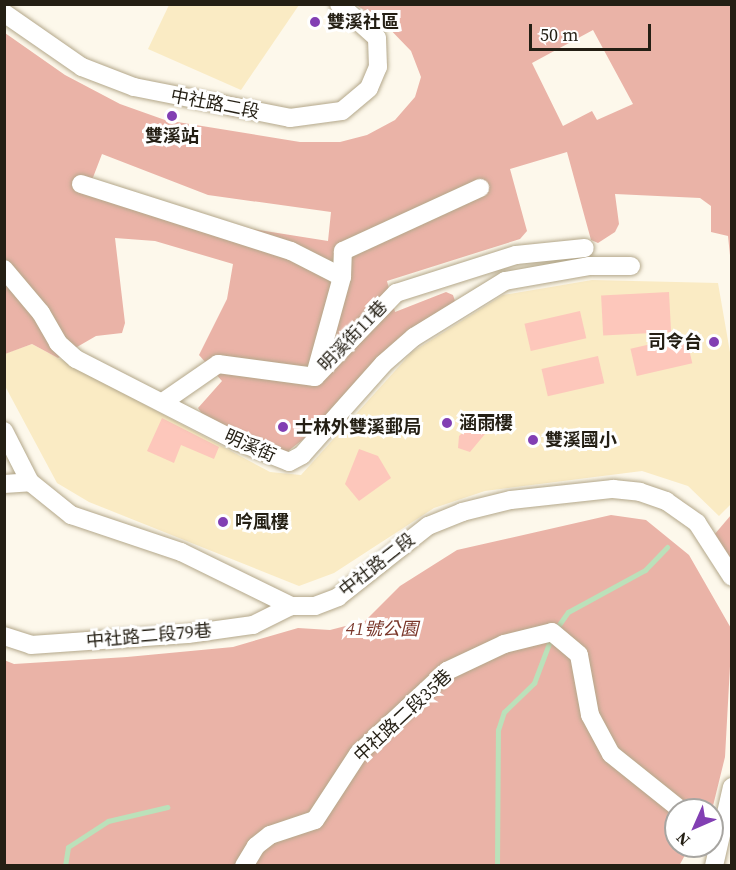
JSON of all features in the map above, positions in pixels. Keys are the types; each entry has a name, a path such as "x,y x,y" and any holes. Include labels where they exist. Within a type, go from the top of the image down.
{"street":[{"name":"中社路二段","path":"4,13 82,67 134,87 290,118 342,111 369,88 378,67 377,38 339,4"},
{"path":"81,184 291,251 342,277"},
{"path":"315,377 342,277 343,250 480,188"},
{"name":"明溪街11巷","path":"163,402 219,364 315,377 396,293 516,255 585,248"},
{"name":"明溪街","path":"4,269 41,313 58,343 76,359 236,441 289,462 302,455 382,364 414,337 505,281 589,266 631,266"},
{"path":"4,431 30,482 71,515 182,552 291,606"},
{"path":"4,484 30,482"},
{"name":"中社路二段","path":"291,606 315,606 338,597 428,526 462,512 511,500 613,489 640,492 666,501 697,523 732,577"},
{"name":"中社路二段79巷","path":"4,636 31,645 188,634 253,626 291,606"},
{"name":"中社路二段35巷","path":"244,866 256,846 270,835 315,820 358,754 447,671 504,644 552,632 579,656 590,715 611,754 666,798"},
{"path":"724,811 732,787"}],"shaded area":[{"path":"169,5 299,5 241,90 148,49"},
{"name":"雙溪國小","path":"592,280 718,283 731,358 731,504 719,516 688,486 642,471 485,491 434,508 334,573 299,586 89,502 57,483 5,386 4,354 32,344 270,472 301,475 412,352 503,295"},
{"path":"669,292 671,332 603,336 601,296"},
{"path":"580,311 586,338 531,351 524,324"},
{"path":"686,336 692,363 637,376 630,349"},
{"path":"598,356 604,383 548,396 541,369"},
{"path":"504,412 507,425 490,428 470,452 458,448 459,436 481,415"},
{"path":"162,418 219,447 214,459 181,445 174,463 147,451"},
{"path":"359,449 378,456 391,478 359,501 345,484"}],"green space":[{"path":"356,5 731,5 731,265 728,236 711,232 711,206 700,198 615,194 619,224 615,232 598,243 591,240 567,152 510,169 527,231 520,239 387,281 395,312 446,292 453,295 455,301 323,424 283,455 202,414 198,408 222,381 199,355 227,299 233,264 155,241 115,238 125,323 122,333 96,336 58,358 32,344 5,354 5,33 65,75 120,104 165,120 300,142 340,142 367,135 395,120 415,97 421,77 411,51 382,21","holes":["593,30 633,104 597,120 592,111 563,126 532,63","102,154 208,195 331,212 328,241 252,229 92,180"]},
{"name":"41號公園","path":"611,515 646,520 689,555 732,630 725,757 715,798 664,798 664,858 683,858 679,866 5,865 4,660 14,664 127,657 233,647 298,628 330,630 365,621 400,586 457,550"},
{"path":"731,515 731,565 714,535"}],"waterway":[{"path":"556,629 568,612 645,570 667,547"},
{"path":"497,866 498,730 504,712 534,683 551,638"},
{"path":"65,866 68,847 108,821 167,807"}],"place":[{"name":"雙溪社區","path":"315,22"},
{"name":"雙溪站","path":"172,116"},
{"name":"司令台","path":"714,342"},
{"name":"涵雨樓","path":"447,423"},
{"name":"士林外雙溪郵局","path":"283,427"},
{"name":"雙溪國小","path":"533,440"},
{"name":"吟風樓","path":"223,522"}]}
